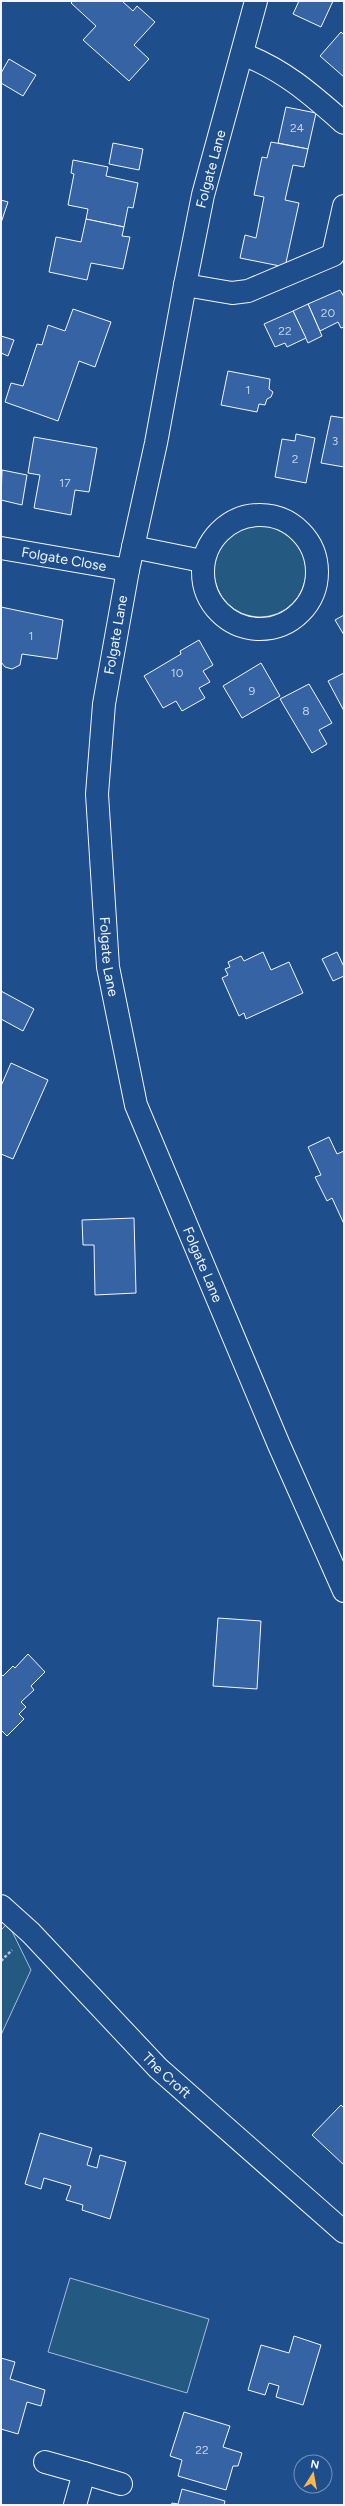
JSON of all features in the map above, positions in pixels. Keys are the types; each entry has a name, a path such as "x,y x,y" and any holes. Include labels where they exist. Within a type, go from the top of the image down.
{"street":[{"name":"Folgate Lane","path":"256,1 203,195 156,443 128,570 104,704 97,794 108,967 127,1069 136,1105 201,1262 344,1591"},
{"path":"242,54 267,63 295,81 344,123"},
{"path":"185,286 232,293 248,291 333,255 344,206"},
{"path":"245,515 273,515 299,528 312,546 318,575 311,600 291,621 266,630 238,626 216,611 204,590 202,561 218,531 245,515"},
{"path":"133,547 202,561"},
{"name":"Folgate Close","path":"1,548 128,570"},
{"name":"The Croft","path":"1,1906 31,1933 158,2068 344,2232"},
{"path":"46,2462 122,2484"},
{"path":"75,2505 84,2473"}],"shaded area":[{"path":"260,525 278,528 293,538 303,553 306,571 303,589 293,604 278,614 260,617 242,614 227,604 217,589 214,571 217,553 227,538 242,528"},
{"path":"8,1923 31,1970 1,2035 1,1930"},
{"path":"70,2278 209,2319 187,2393 48,2352"}],"building":[{"path":"73,1 122,1 133,11 137,6 155,22 134,45 149,59 129,81 83,40 96,26 71,3"},
{"path":"299,1 333,1 321,27 293,14"},
{"path":"341,32 344,35 344,77 320,56"},
{"path":"9,59 36,75 23,96 1,83 1,73"},
{"path":"286,107 316,113 308,149 278,143"},
{"path":"271,142 308,149 304,167 293,165 285,200 299,203 285,267 240,258 245,235 256,238 264,197 254,195 262,157 267,158"},
{"path":"113,143 143,149 139,170 109,164"},
{"path":"73,160 108,167 106,176 138,183 133,208 128,207 124,227 86,219 88,209 68,205 74,174 71,173"},
{"path":"1,200 8,202 1,223"},
{"path":"86,219 124,227 122,236 130,237 123,269 91,263 87,280 49,272 56,237 81,242"},
{"path":"340,290 344,297 344,327 341,328 338,322 320,331 308,304"},
{"path":"308,304 322,336 308,343 293,311"},
{"path":"73,309 111,322 95,367 79,361 58,421 5,402 11,383 23,386 37,344 42,345 48,325 65,331"},
{"path":"293,311 306,338 287,347 285,343 275,347 264,324"},
{"path":"1,336 14,340 8,356 1,353"},
{"path":"228,371 270,379 269,389 273,392 271,397 267,399 265,405 259,404 257,412 221,405"},
{"path":"331,416 344,418 344,467 321,463"},
{"path":"296,434 315,438 306,483 275,477 282,439 295,441"},
{"path":"34,437 97,448 89,492 75,490 71,515 34,508 40,475 28,473"},
{"path":"2,470 27,475 22,505 1,500"},
{"path":"1,607 63,620 57,659 22,654 20,665 12,669 5,667 1,662"},
{"path":"344,615 344,635 335,620"},
{"path":"199,640 213,665 203,671 210,682 199,688 205,698 182,711 176,701 163,708 144,676 181,654 180,651"},
{"path":"261,663 280,696 242,718 223,686"},
{"path":"344,673 344,711 328,681"},
{"path":"309,684 332,723 319,730 327,744 312,753 280,699"},
{"path":"263,952 271,970 289,962 303,993 246,1019 244,1013 239,1016 222,978 228,975 225,969 230,967 228,962 241,956 244,961"},
{"path":"337,952 344,967 344,976 333,981 322,959"},
{"path":"1,991 34,1009 23,1031 1,1019"},
{"path":"11,1063 48,1080 13,1159 1,1154 1,1086"},
{"path":"329,1137 337,1154 344,1151 344,1224 332,1198 327,1201 315,1177 321,1175 308,1147"},
{"path":"134,1218 136,1293 95,1295 94,1245 83,1245 82,1220"},
{"path":"218,1618 261,1621 257,1689 213,1686"},
{"path":"28,1654 45,1672 31,1686 34,1690 21,1702 26,1707 19,1714 24,1719 7,1736 1,1730 1,1674 3,1676 13,1666 15,1668"},
{"path":"341,2105 344,2108 344,2165 312,2135"},
{"path":"40,2133 92,2148 87,2165 97,2168 100,2155 126,2162 110,2219 82,2210 83,2205 66,2200 71,2186 44,2178 41,2189 25,2184"},
{"path":"294,2336 321,2345 303,2405 276,2397 279,2386 269,2383 265,2395 248,2390 261,2345 289,2353"},
{"path":"1,2358 15,2362 10,2379 45,2390 41,2406 27,2402 18,2434 1,2429"},
{"path":"184,2412 230,2426 223,2447 242,2453 238,2466 233,2466 226,2490 178,2476 182,2460 170,2456"},
{"path":"182,2489 225,2501 224,2505 171,2505 172,2503 178,2504"}]}
